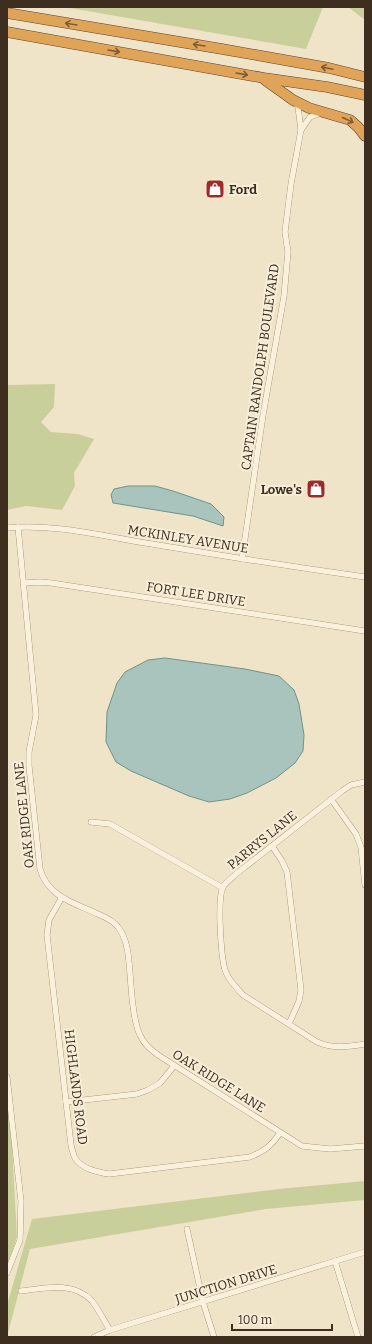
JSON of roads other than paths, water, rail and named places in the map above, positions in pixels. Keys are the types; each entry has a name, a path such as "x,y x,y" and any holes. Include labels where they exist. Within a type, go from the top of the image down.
{"highway":[{"path":"7,13 229,50 329,68 365,77"},
{"path":"7,32 365,95"},
{"path":"264,78 293,100 309,108 350,120 365,136"}],"street":[{"name":"CAPTAIN RANDOLPH BOULEVARD","path":"242,559 263,415 284,296 288,252 285,232 291,184 301,130 298,108 293,100"},
{"path":"301,130 310,118 325,112"},
{"name":"OAK RIDGE LANE","path":"18,527 36,715 29,752 29,766 42,876 51,889 62,897 107,918 118,926 125,939 136,1022 139,1034 147,1046 174,1066 302,1146 330,1149 365,1146"},
{"name":"MCKINLEY AVENUE","path":"7,528 51,528 365,577"},
{"name":"FORT LEE DRIVE","path":"24,583 51,583 365,631"},
{"name":"PARRYS LANE","path":"365,782 351,785 331,799 236,874 223,888 220,909 225,971 233,984 243,995 317,1042 328,1047 343,1047 365,1044"},
{"path":"331,799 356,834 364,857 365,885"},
{"path":"91,822 110,824 223,888"},
{"path":"272,846 287,872 301,990 299,1001 289,1024"},
{"name":"HIGHLANDS ROAD","path":"62,897 49,920 47,935 71,1145 75,1158 85,1167 97,1172 109,1174 250,1157 262,1152 272,1144 280,1133"},
{"path":"66,1102 137,1094 148,1090 160,1082 174,1066"},
{"path":"7,1077 21,1200 20,1240 7,1273"},
{"path":"187,1229 203,1302 214,1337"},
{"name":"JUNCTION DRIVE","path":"94,1337 110,1330 365,1252"},
{"path":"335,1261 358,1337"},
{"path":"21,1291 57,1287 80,1292 91,1301 110,1330"}],"water":[{"path":"128,486 155,486 211,504 224,517 223,526 193,516 113,503 111,495 114,489"},
{"path":"165,658 245,669 279,676 294,690 299,704 304,735 303,751 295,763 276,778 247,793 230,799 209,802 189,796 131,771 116,762 106,742 107,712 117,683 125,672 148,660"}],"place":[{"name":"Ford","path":"215,189"},
{"name":"Lowe's","path":"316,489"}]}
